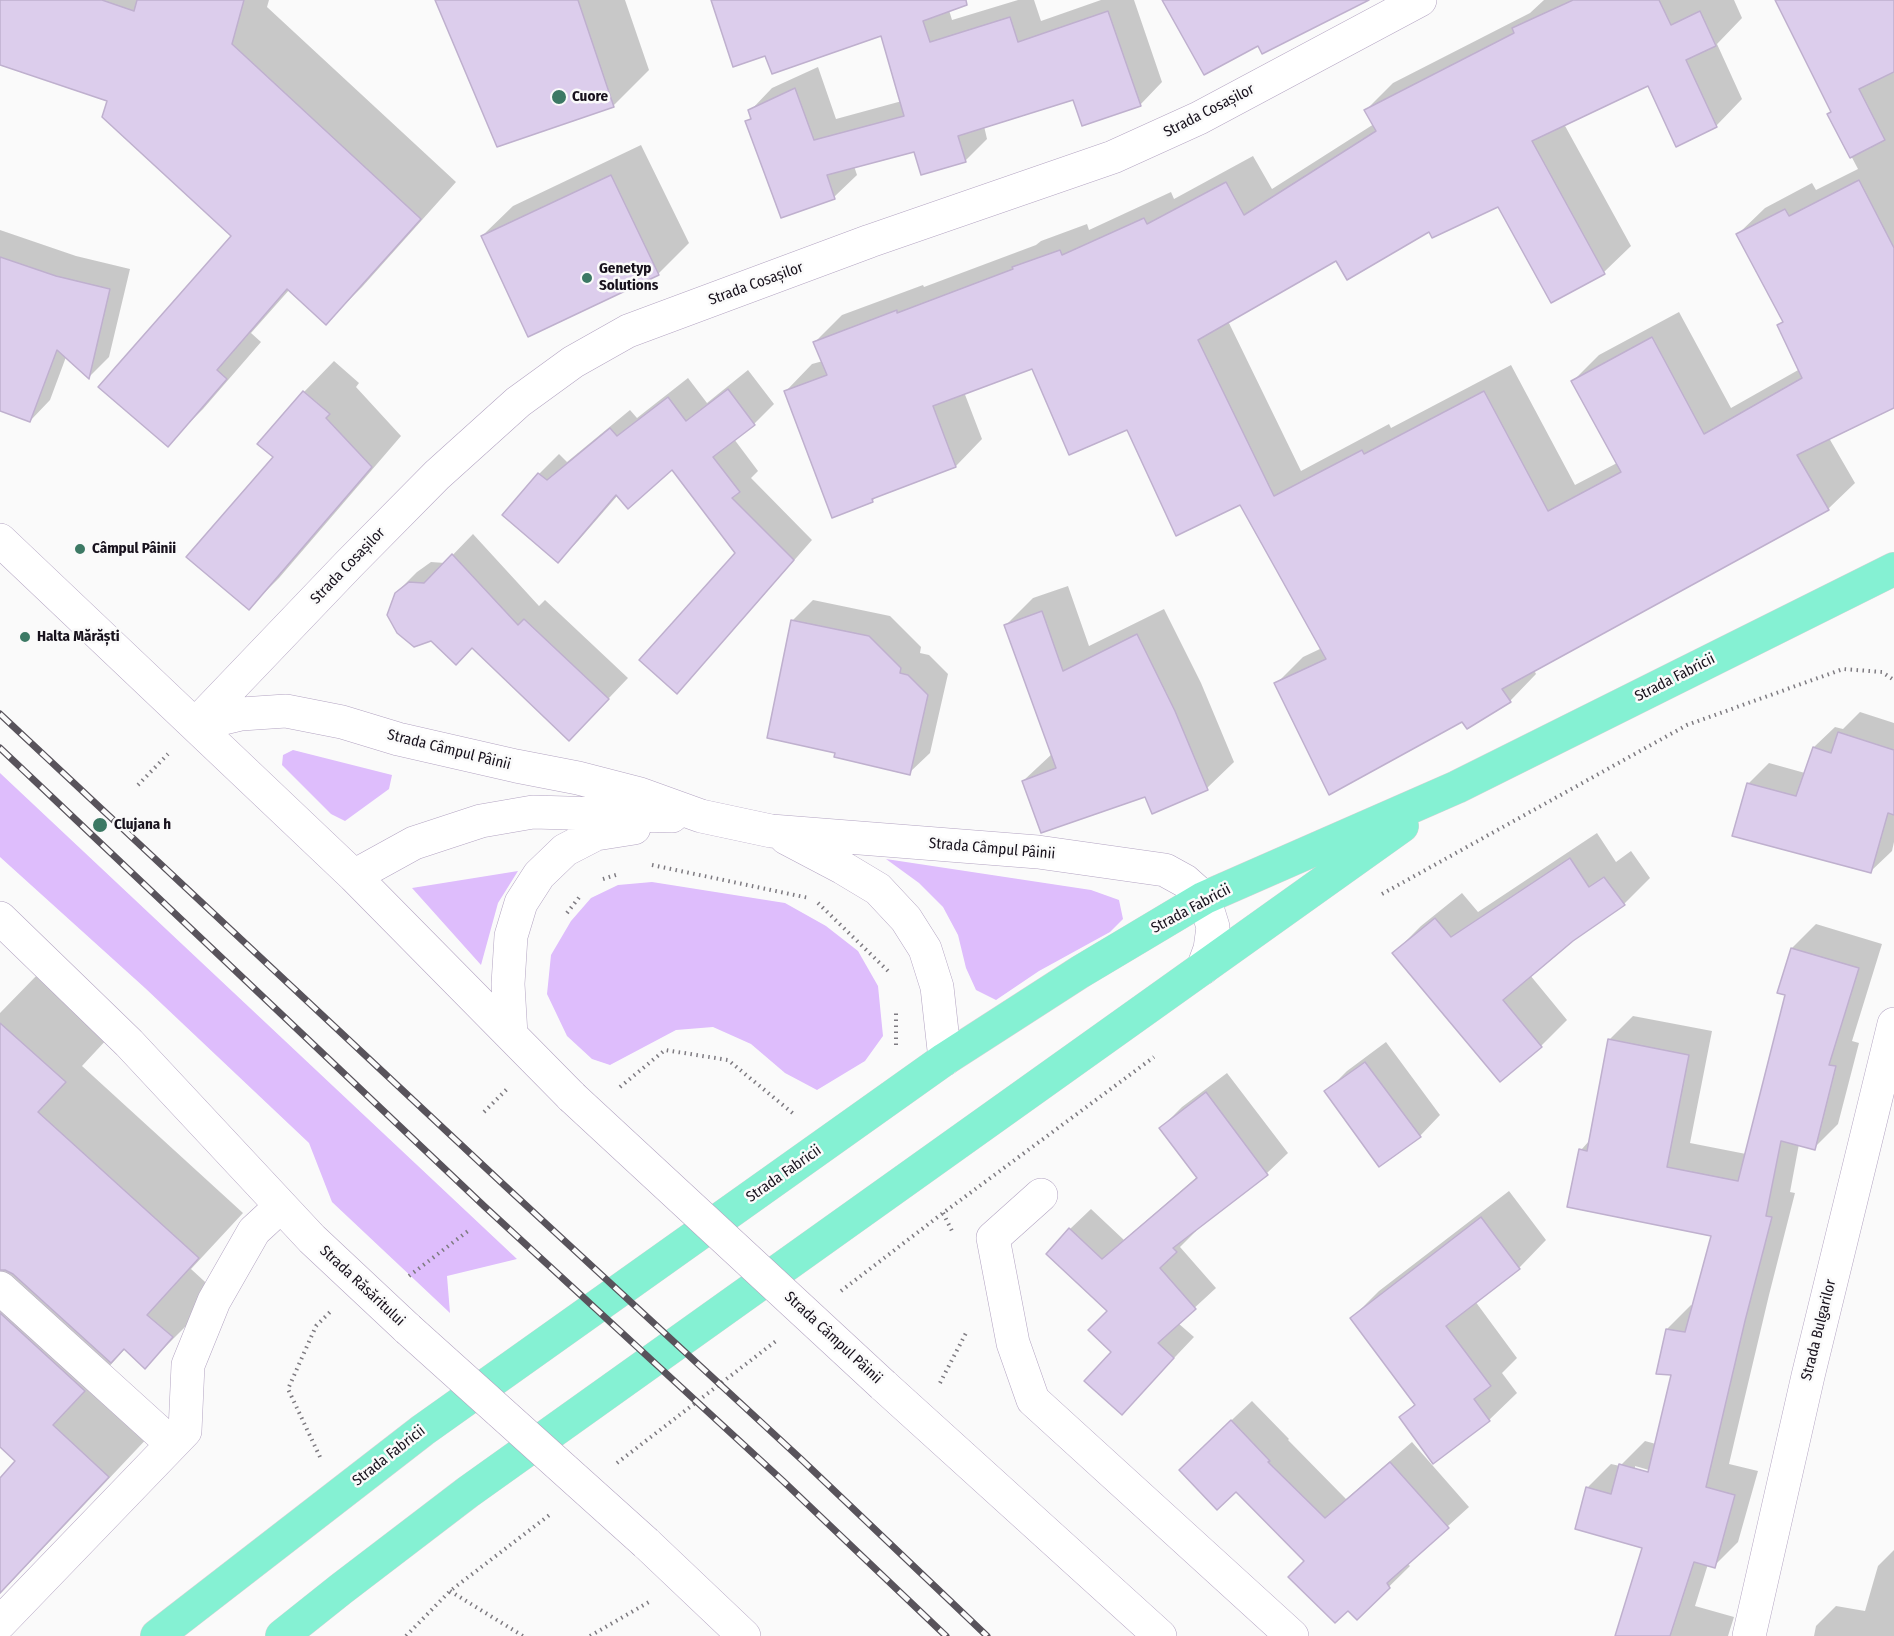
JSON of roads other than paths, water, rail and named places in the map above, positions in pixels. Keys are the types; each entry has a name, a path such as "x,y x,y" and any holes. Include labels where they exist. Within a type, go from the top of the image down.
{"main road":[{"name":"Strada Fabricii","path":"157,1636 423,1430 945,1059 1080,972 1203,898 1457,787 1894,568"},
{"name":"Strada Fabricii","path":"282,1636 468,1492 1457,787"}],"street":[{"name":"Strada Cosașilor","path":"195,725 437,475 518,402 573,362 628,331 870,241 1113,158 1199,118 1420,0"},
{"name":"Strada Câmpul Pâinii","path":"0,540 354,876 572,1097 1160,1636"},
{"name":"Strada Câmpul Pâinii","path":"195,725 241,714 286,711 342,722 398,739 578,778 640,794 701,816 771,831 1038,852 1165,870 1185,881 1203,898"},
{"name":"Strada Câmpul Pâinii","path":"354,876 414,843 481,821 534,812 701,816"},
{"name":"Strada Câmpul Pâinii","path":"511,1035 508,984 511,936 521,903 538,874 565,850 596,834 701,816"},
{"name":"Strada Câmpul Pâinii","path":"771,831 878,889 906,919 925,949 937,987 945,1059"},
{"path":"1203,898 1213,927 1210,949 1203,968"},
{"name":"Strada Răsăritului","path":"0,918 129,1043 312,1239 408,1329 646,1543 744,1636"},
{"name":"Strada Bulgarilor","path":"1749,1636 1808,1376 1894,1024"},
{"path":"1041,1195 993,1238 1013,1342 1033,1400 1292,1636"},
{"path":"0,1623 185,1431 188,1365 214,1301 254,1231 281,1206"},
{"path":"0,1288 172,1444"}],"railway":[{"path":"0,714 802,1460 987,1636"},
{"path":"0,748 484,1206 783,1481 946,1636"}],"place":[{"name":"Cuore","path":"559,97"},
{"name":"Genetyp Solutions","path":"587,278"},
{"name":"Câmpul Pâinii","path":"80,549"},
{"name":"Halta Mărăști","path":"25,637"},
{"name":"Clujana h","path":"100,825"}]}
